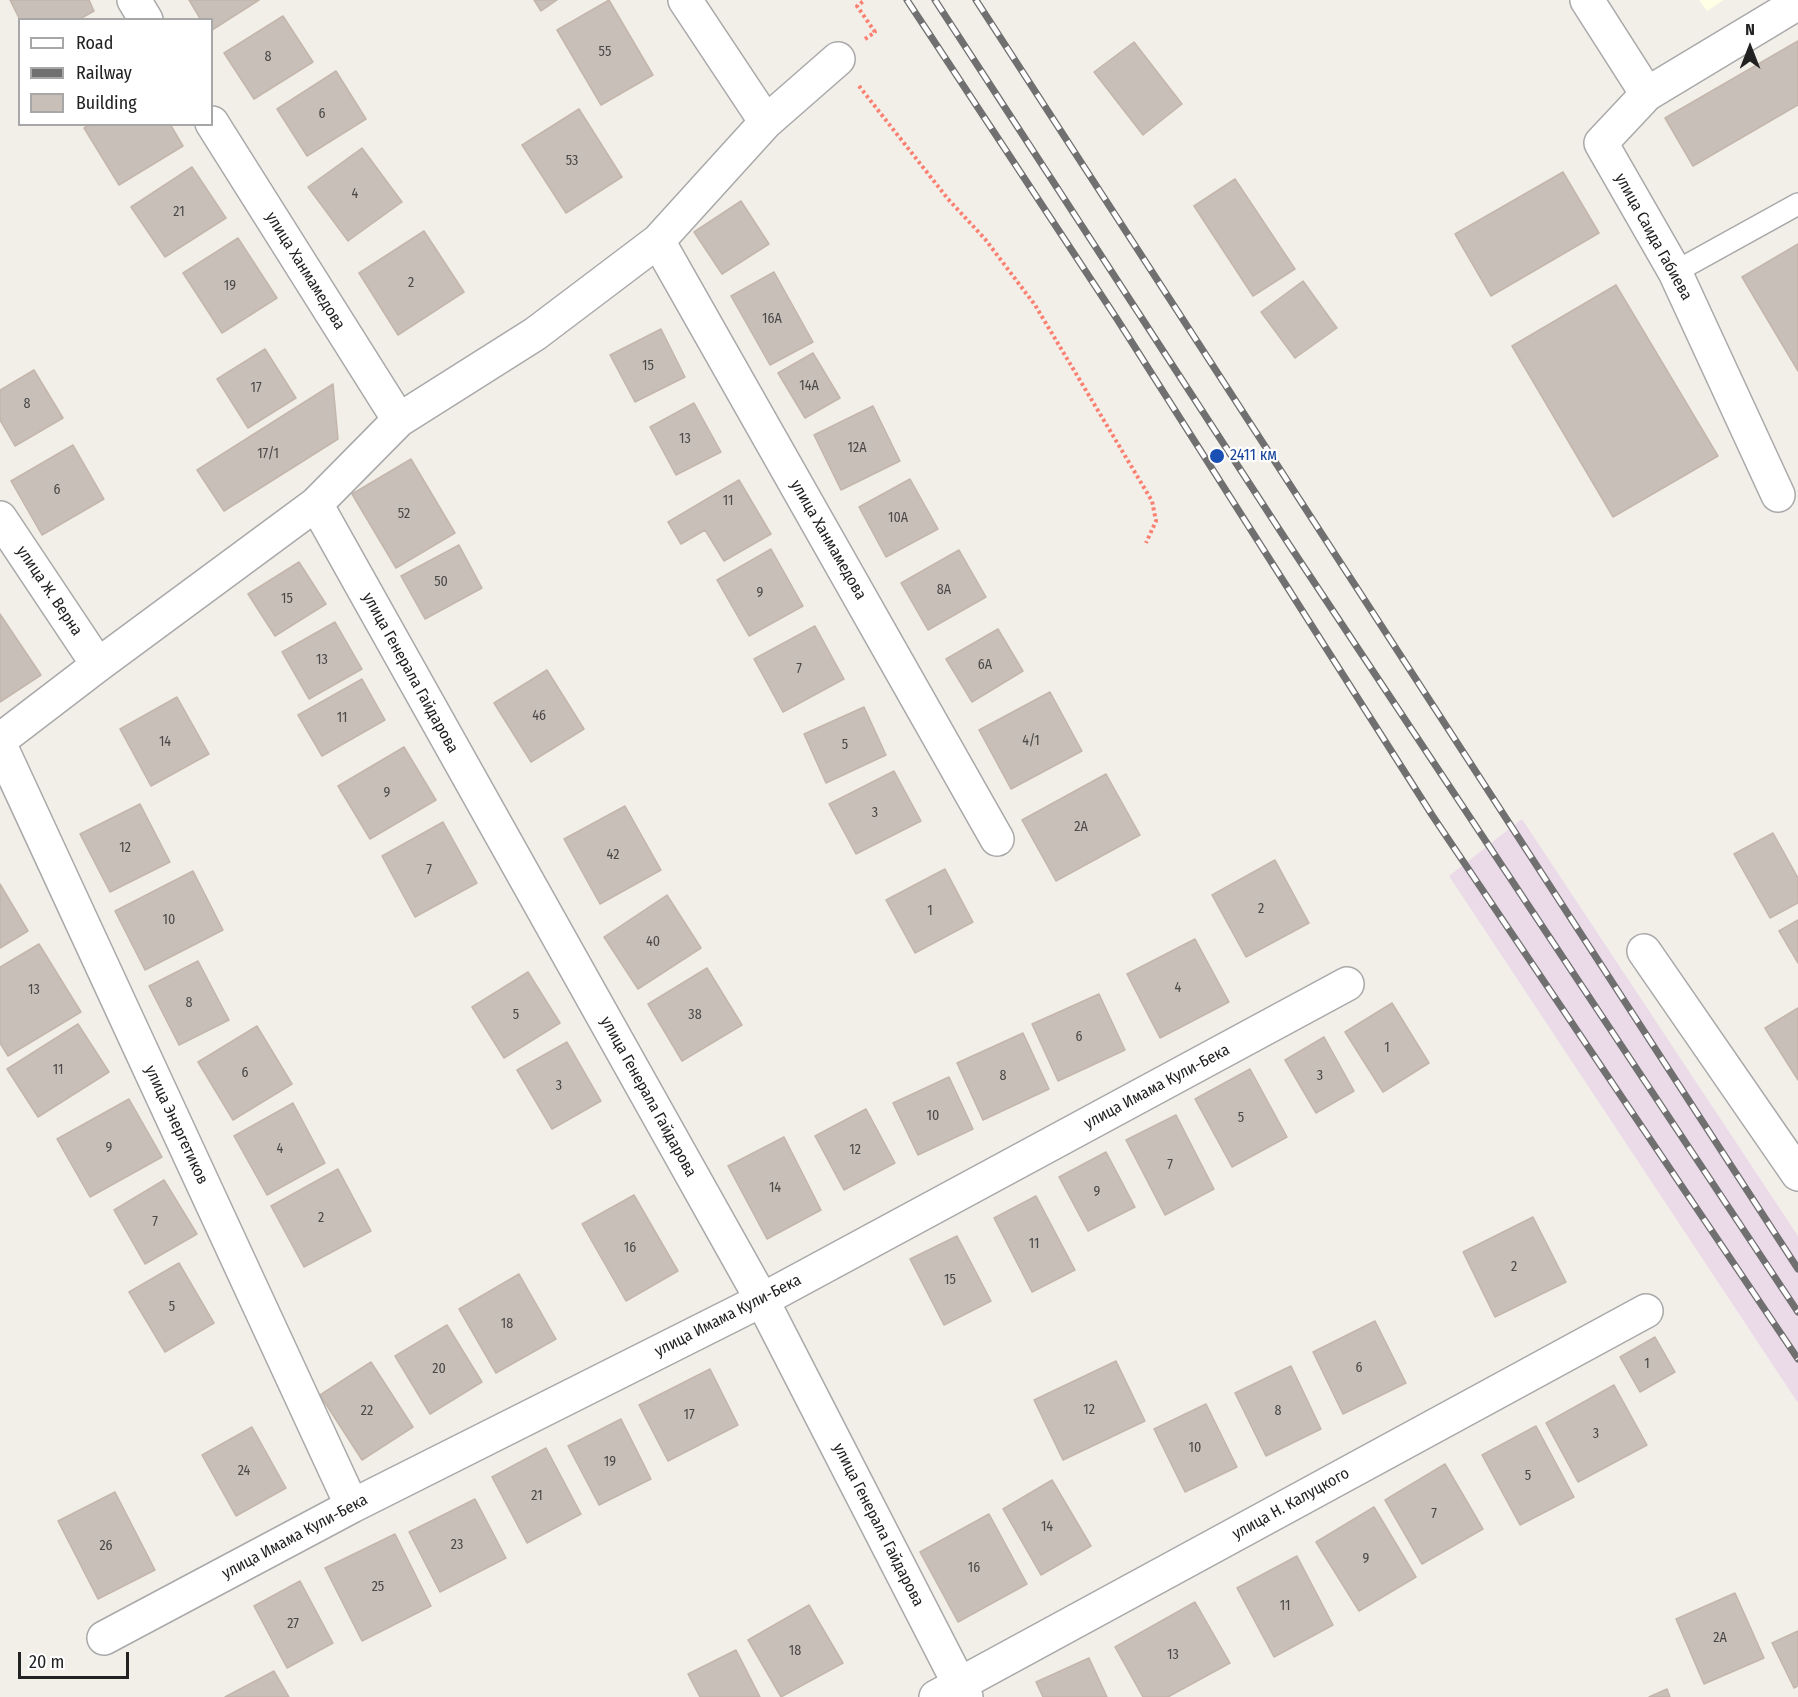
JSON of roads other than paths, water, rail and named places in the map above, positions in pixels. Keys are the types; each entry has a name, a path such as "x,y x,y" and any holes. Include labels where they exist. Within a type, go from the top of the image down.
{"street":[{"path":"134,0 145,18"},
{"path":"685,0 766,122"},
{"path":"1587,0 1647,94 1798,3"},
{"path":"0,740 316,504 399,420 535,334 658,241 766,122 838,59"},
{"name":"улица Саида Габиева","path":"1647,94 1601,143 1675,272 1778,495"},
{"name":"улица Ханмамедова","path":"213,125 399,420"},
{"name":"улица Ханмамедова","path":"658,241 997,839"},
{"name":"улица Генерала Гайдарова","path":"316,504 762,1300 954,1693"},
{"name":"улица Ж. Верна","path":"0,518 98,665"},
{"name":"улица Энергетиков","path":"0,745 352,1506"},
{"path":"1644,951 1798,1174"},
{"name":"улица Имама Кули-Бека","path":"104,1638 352,1506 762,1300 1347,984"},
{"name":"улица Н. Калуцкого","path":"954,1693 1646,1311"}],"lane":[{"path":"1675,272 1798,204"}],"railway":[{"path":"907,0 1117,319 1432,815 1798,1359"},
{"path":"935,0 1290,546 1798,1312"},
{"path":"976,0 1798,1269"}],"place":[{"name":"2411 км","path":"1217,456"}]}
